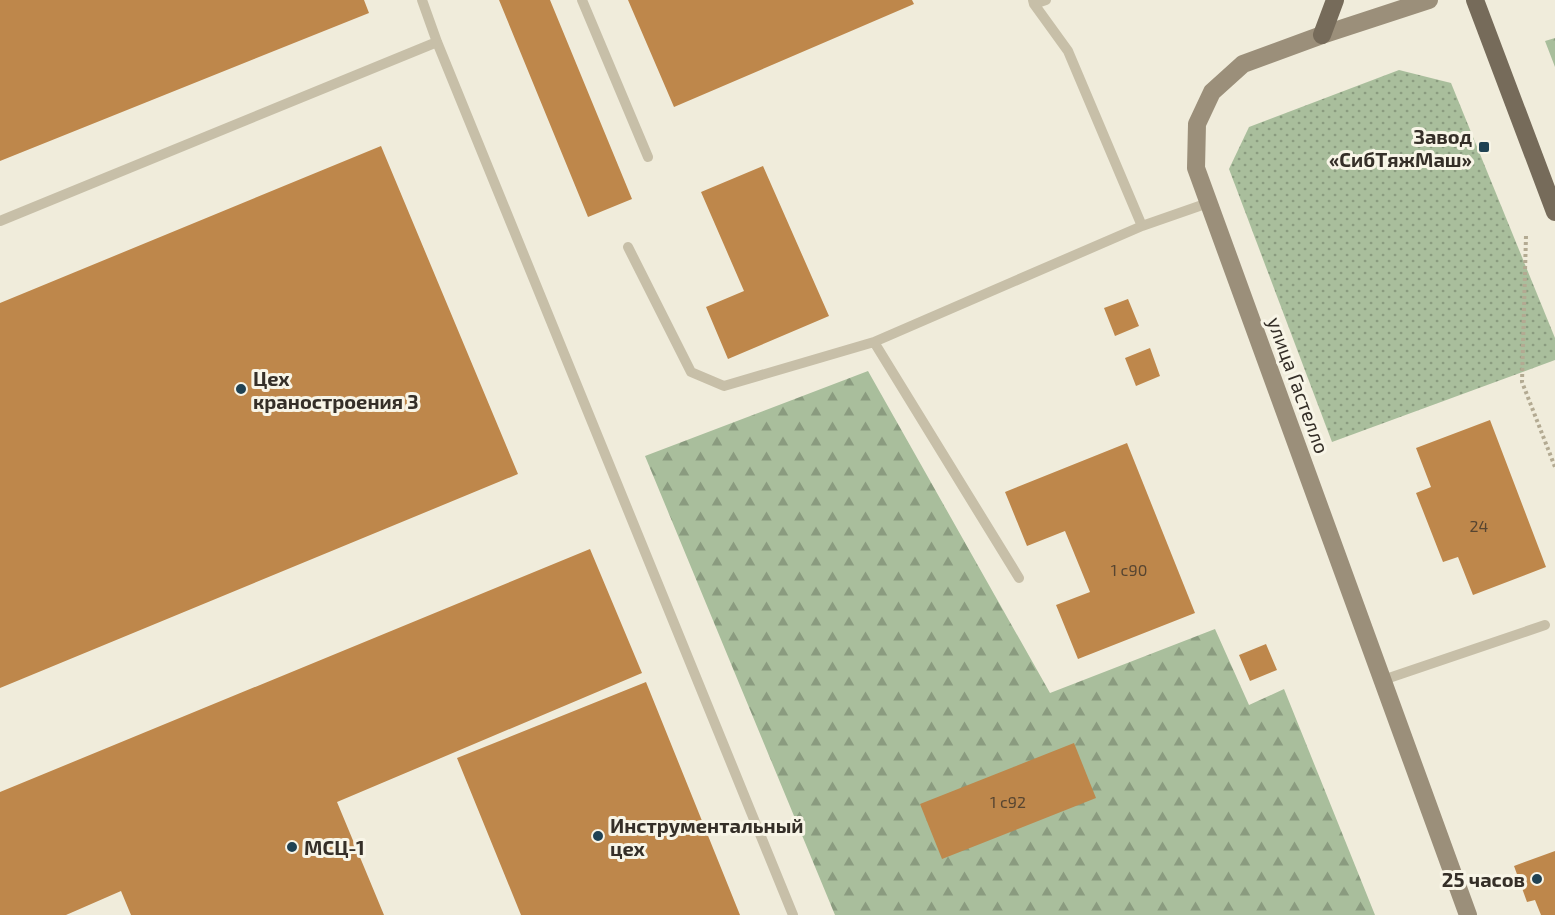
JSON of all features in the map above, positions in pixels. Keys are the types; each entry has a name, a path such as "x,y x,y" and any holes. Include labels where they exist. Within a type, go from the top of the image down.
{"main road":[{"path":"1322,35 1335,0"},
{"name":"улица Гастелло","path":"1429,0 1243,64 1212,92 1197,124 1196,168 1468,915"},
{"path":"1474,0 1555,212"}],"lane":[{"path":"422,0 437,42 793,915"},
{"path":"582,0 648,158"},
{"path":"1046,0 1034,2 1068,51 1142,226"},
{"path":"0,221 437,42"},
{"path":"628,247 691,372 724,386 874,342 1142,226 1208,203"},
{"path":"874,342 1019,578"},
{"path":"1383,680 1545,625"}],"path":[{"path":"1526,236 1522,382 1555,466"}],"green space":[{"path":"1555,38 1555,67 1545,41"},
{"path":"1399,70 1451,83 1555,338 1555,360 1332,442 1229,169 1249,127"},
{"path":"868,371 1050,693 1215,629 1249,705 1284,689 1375,915 835,915 645,456"}],"building":[{"path":"0,0 364,0 369,13 0,161"},
{"path":"499,0 550,0 632,199 588,217"},
{"path":"628,0 912,0 914,4 674,107"},
{"name":"Цех краностроения 3","path":"381,146 518,474 0,688 0,303"},
{"path":"763,166 829,316 728,359 706,307 744,291 701,192"},
{"path":"1128,299 1139,326 1115,336 1104,308"},
{"path":"1150,348 1160,376 1136,386 1125,358"},
{"path":"1490,420 1546,567 1473,595 1458,557 1443,562 1416,493 1431,487 1416,448"},
{"path":"1127,443 1195,613 1078,659 1056,605 1090,592 1065,531 1027,546 1005,492"},
{"path":"590,549 642,673 337,802 384,915 131,915 121,891 66,915 0,915 0,792"},
{"path":"1266,644 1277,670 1250,681 1239,655"},
{"name":"Инструментальный цех","path":"646,682 740,915 521,915 457,758"},
{"path":"1074,743 1096,798 942,859 920,804"},
{"name":"25 часов","path":"1555,851 1555,915 1541,915 1535,900 1527,902 1514,866"}],"place":[{"name":"Завод «СибТяжМаш»","path":"1484,147"},
{"name":"Цех краностроения 3","path":"241,389"},
{"name":"Инструментальный цех","path":"598,836"},
{"name":"МСЦ-1","path":"292,847"},
{"name":"25 часов","path":"1537,879"}]}
